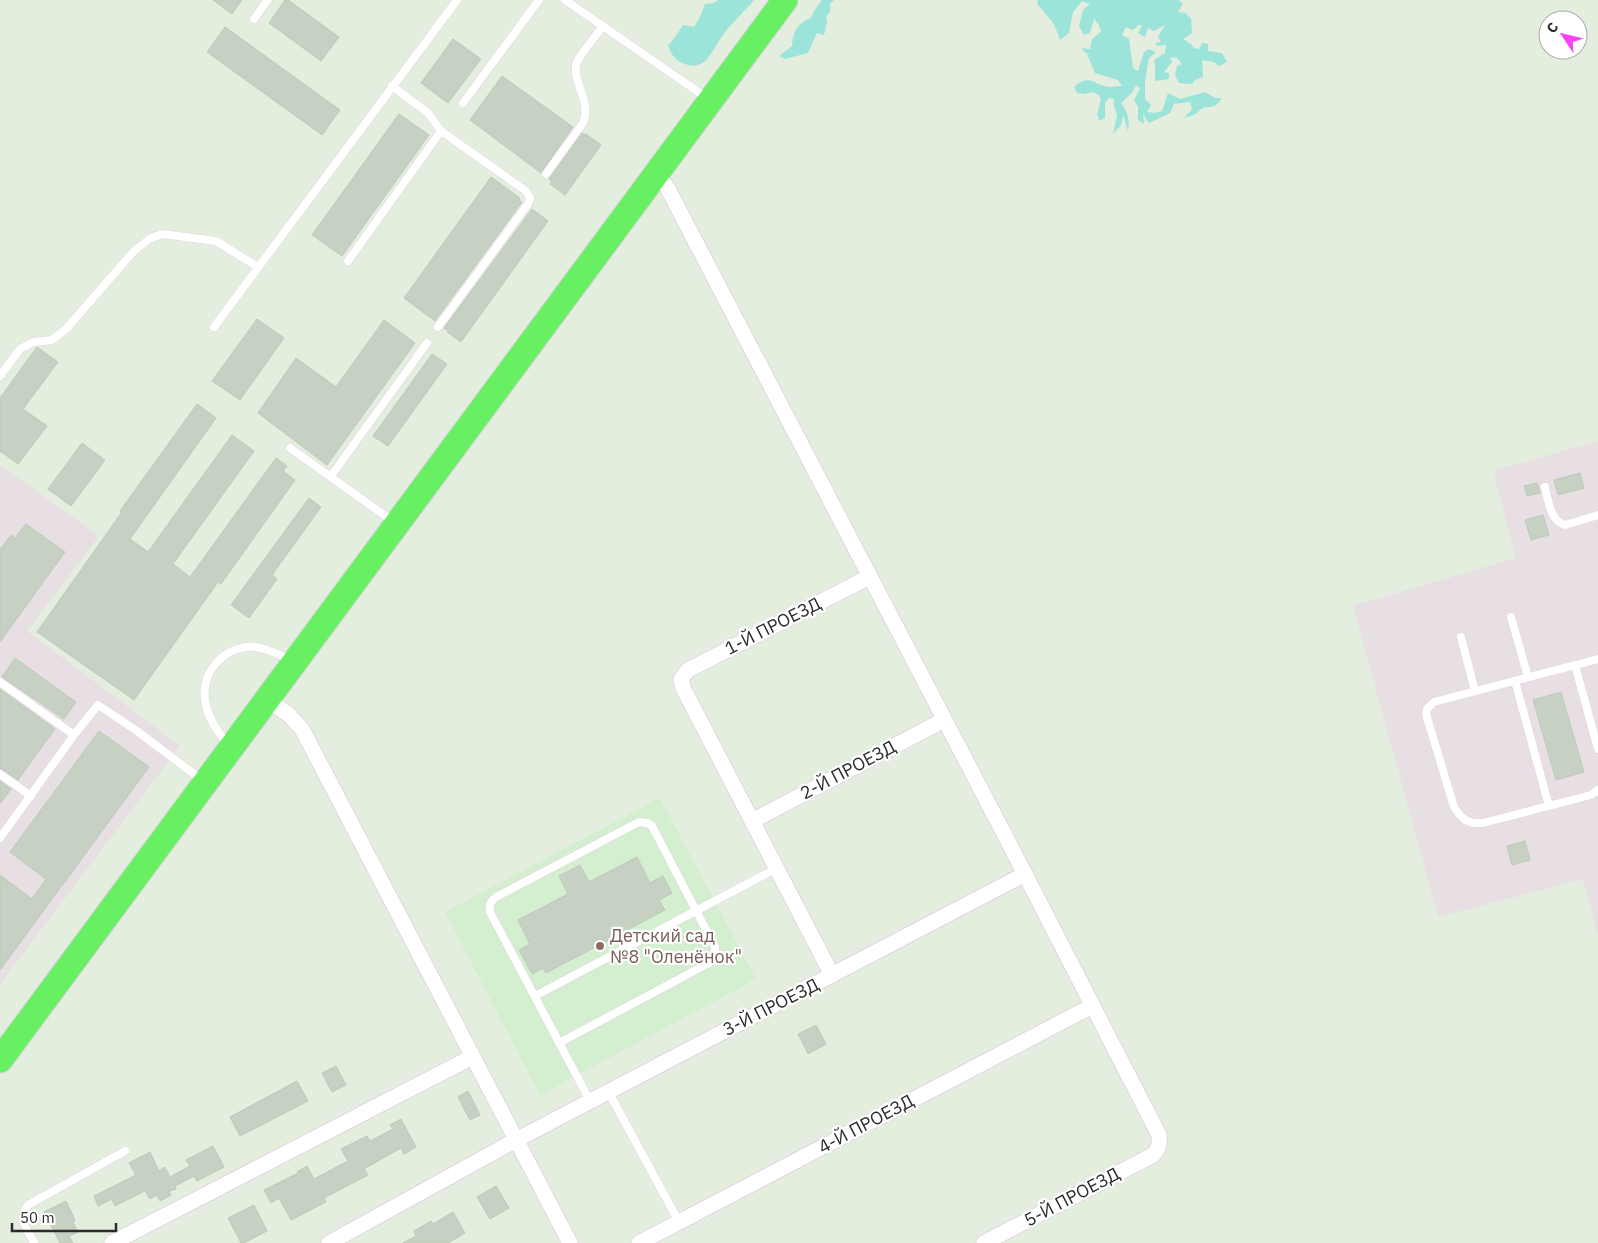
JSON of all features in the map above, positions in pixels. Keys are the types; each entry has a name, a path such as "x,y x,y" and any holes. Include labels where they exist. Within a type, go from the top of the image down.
{"main road":[{"path":"0,1060 785,0"}],"street":[{"path":"656,174 666,187 1092,1006"},
{"name":"1-Й ПРОЕЗД","path":"752,821 683,688 681,680 688,670 869,578"},
{"path":"267,700 288,714 302,729 570,1243"},
{"name":"2-Й ПРОЕЗД","path":"752,821 944,720"},
{"path":"752,821 832,975"},
{"name":"3-Й ПРОЕЗД","path":"329,1243 608,1091 1025,874"},
{"name":"5-Й ПРОЕЗД","path":"984,1243 1153,1154 1158,1149 1159,1135 1092,1006"},
{"name":"4-Й ПРОЕЗД","path":"639,1243 1092,1006"},
{"path":"112,1243 472,1057"}],"lane":[{"path":"254,20 268,0"},
{"path":"214,326 457,0"},
{"path":"463,103 539,0"},
{"path":"565,0 710,101"},
{"path":"546,174 583,123 586,116 586,108 576,72 576,65 603,26"},
{"path":"392,86 428,113 441,131 526,191 530,198 528,204 438,327"},
{"path":"348,261 441,131"},
{"path":"0,376 20,349 33,342 52,340 66,329 133,252 149,239 162,234 216,241 258,267"},
{"path":"331,476 427,343"},
{"path":"290,448 397,524"},
{"path":"1544,487 1554,516 1560,524 1565,525 1598,515"},
{"path":"1511,617 1528,677"},
{"path":"1461,637 1475,691"},
{"path":"232,748 219,735 206,709 205,683 210,672 224,655 246,647 257,647 296,661"},
{"path":"1598,659 1434,702 1427,709 1426,714 1454,807 1465,820 1473,823 1482,823 1591,795 1598,790"},
{"path":"1575,665 1598,749"},
{"path":"1515,681 1548,806"},
{"path":"0,682 74,735"},
{"path":"0,838 74,735 98,705 137,731 206,783"},
{"path":"0,774 31,796"},
{"path":"559,1043 711,962 716,957 715,947 652,826 648,823 639,822 504,893 492,900 489,905 490,912 535,996 559,1043 590,1101"},
{"path":"535,996 777,868"},
{"path":"608,1091 679,1222"},
{"path":"34,1243 22,1219 23,1212 28,1205 125,1151"}],"shaded area":[{"path":"718,0 754,0 727,30 704,62 692,66 676,59 668,45 683,25 694,27 705,4 714,3"},
{"path":"822,0 834,0 830,4 830,12 826,16 827,22 824,35 817,33 808,53 785,59 779,56 792,46 793,36 797,29 802,23 811,18"},
{"path":"1037,0 1179,0 1183,4 1178,12 1186,13 1191,19 1192,33 1183,39 1194,48 1199,49 1202,43 1208,44 1208,51 1222,53 1227,62 1219,66 1214,62 1202,60 1203,77 1195,80 1192,84 1179,83 1175,75 1177,66 1182,64 1176,57 1170,58 1172,62 1164,72 1169,73 1169,79 1155,81 1154,60 1165,53 1166,45 1157,46 1155,43 1161,42 1158,37 1165,25 1154,31 1148,28 1145,37 1138,33 1142,25 1133,30 1126,27 1122,35 1129,39 1133,68 1138,71 1144,52 1149,49 1156,52 1149,58 1145,81 1145,99 1151,105 1147,112 1162,111 1168,93 1180,99 1205,92 1215,98 1222,98 1214,106 1204,107 1194,115 1184,118 1192,109 1190,102 1174,104 1170,113 1149,123 1143,114 1144,124 1138,120 1138,107 1134,100 1140,88 1136,85 1132,93 1121,103 1128,116 1128,131 1123,115 1121,125 1113,134 1117,115 1114,99 1109,98 1105,103 1105,118 1099,121 1097,114 1101,99 1099,95 1093,92 1077,93 1074,87 1088,80 1109,87 1122,86 1118,80 1095,73 1087,54 1081,48 1090,49 1092,39 1101,32 1099,25 1094,19 1090,33 1084,35 1079,26 1083,10 1090,4 1082,1 1073,12 1069,33 1060,40 1054,24 1038,5"},
{"path":"1598,441 1598,936 1583,879 1438,917 1353,606 1516,558 1493,471"},
{"path":"0,465 99,536 27,631 180,746 0,984"},
{"name":"Детский сад №8 \"Оленёнок\"","path":"660,798 756,979 540,1095 445,912"}],"building":[{"path":"213,0 242,0 232,14"},
{"path":"285,0 288,0 339,37 321,61 269,23"},
{"path":"225,27 340,110 322,135 207,52"},
{"path":"453,39 481,59 448,103 421,83"},
{"path":"502,76 573,127 541,173 470,120"},
{"path":"399,114 429,135 342,256 312,235"},
{"path":"582,133 601,145 565,195 550,184 552,181 549,179"},
{"path":"491,177 520,198 519,200 522,202 435,321 404,298"},
{"path":"532,209 548,221 461,342 444,328"},
{"path":"257,319 284,338 240,400 212,381"},
{"path":"384,320 415,343 327,465 258,413 296,358 336,387"},
{"path":"37,347 58,362 23,409 47,426 18,464 0,451 0,398"},
{"path":"432,354 447,364 388,446 373,436"},
{"path":"197,404 216,418 130,539 148,552 232,435 254,451 173,564 190,577 276,458 287,466 283,471 295,480 221,584 218,582 134,700 37,632 122,512 120,511"},
{"path":"82,443 105,460 71,506 48,489"},
{"path":"1580,473 1584,488 1558,495 1554,480"},
{"path":"1537,483 1540,493 1527,496 1524,486"},
{"path":"309,498 321,507 272,575 277,579 249,618 231,605"},
{"path":"1543,515 1549,535 1531,540 1525,520"},
{"path":"26,524 65,552 0,642 0,550 11,535 15,538"},
{"path":"15,658 76,702 64,719 2,677"},
{"path":"0,689 55,729 18,780 0,768"},
{"path":"1561,692 1584,772 1556,780 1533,700"},
{"path":"99,731 149,767 0,970 0,875 32,899 46,879 10,852"},
{"path":"0,781 11,789 0,804"},
{"path":"1525,841 1530,860 1512,865 1507,846"},
{"path":"637,857 650,883 663,876 672,893 659,900 665,910 546,973 543,968 532,974 519,950 530,944 518,920 568,894 559,876 580,865 589,882"},
{"path":"816,1025 826,1044 808,1054 798,1034"},
{"path":"336,1066 346,1085 332,1092 322,1073"},
{"path":"297,1081 308,1101 240,1136 230,1117"},
{"path":"468,1091 480,1115 470,1120 458,1097"},
{"path":"401,1119 416,1147 404,1154 401,1148 364,1169 368,1175 324,1198 326,1202 291,1220 279,1198 271,1203 264,1190 298,1173 307,1166 314,1179 348,1161 341,1149 367,1136 370,1141 393,1129 390,1125"},
{"path":"213,1146 224,1167 197,1181 194,1176 175,1186 176,1189 169,1191 171,1195 160,1201 157,1195 150,1199 145,1191 115,1206 112,1199 98,1206 94,1196 136,1175 129,1163 150,1152 159,1171 165,1167 170,1177 190,1166 186,1160"},
{"path":"496,1186 509,1208 490,1219 477,1197"},
{"path":"66,1201 75,1220 73,1222 78,1232 69,1236 73,1243 60,1243 44,1212"},
{"path":"254,1205 267,1231 241,1243 228,1218"},
{"path":"453,1212 465,1233 448,1243 403,1243 416,1236 414,1231 431,1221 433,1224"}],"place":[{"name":"Детский сад №8 \"Оленёнок\"","path":"600,946"}]}
